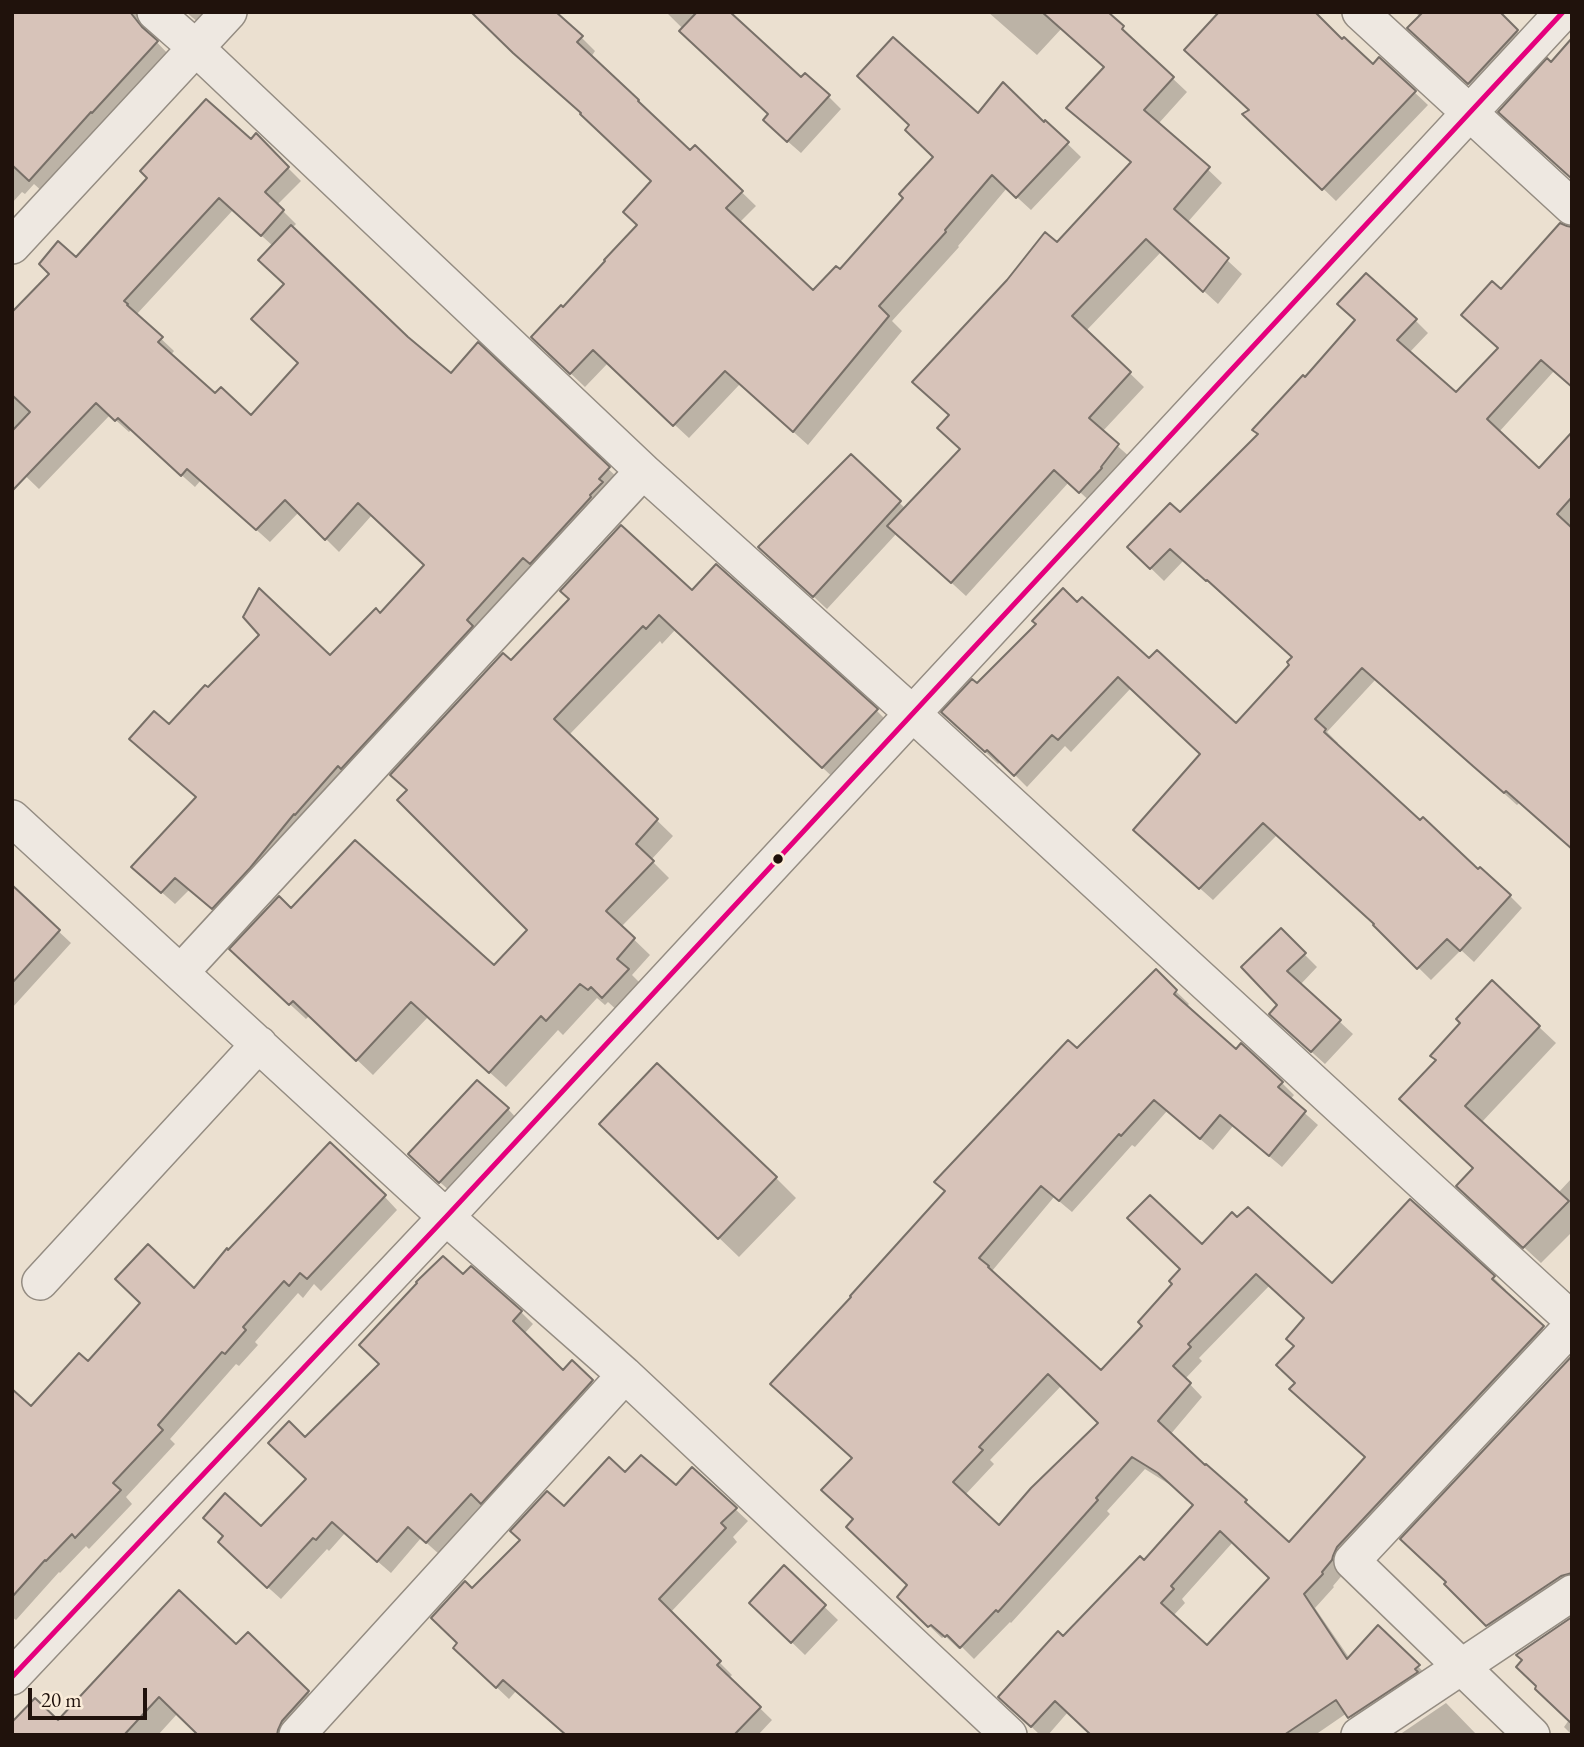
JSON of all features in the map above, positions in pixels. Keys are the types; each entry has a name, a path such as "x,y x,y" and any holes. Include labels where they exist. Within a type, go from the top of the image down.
{"street":[{"path":"155,12 643,471 913,714 1572,1320"},
{"path":"12,246 229,12"},
{"path":"1360,12 1572,207"},
{"path":"12,1677 446,1217 1563,12"},
{"path":"181,972 643,471"},
{"path":"12,818 446,1217 625,1374 1009,1735"},
{"path":"40,1282 259,1044"},
{"path":"1532,1735 1352,1561 1572,1326"},
{"path":"297,1735 625,1374"},
{"path":"1359,1735 1572,1593"}],"building":[{"path":"12,12 130,12 158,41 29,181 12,165"},
{"path":"471,12 556,12 583,36 577,42 638,101 690,150 695,145 743,191 726,208 813,290 836,266 840,269 903,198 899,194 933,157 905,130 909,125 857,76 893,37 978,113 1003,82 1069,142 1016,198 992,175 946,232 879,306 889,316 793,432 725,371 673,426 593,350 570,374 531,337 561,305 563,307 637,225 623,212 651,181"},
{"path":"697,12 730,12 801,77 805,73 830,95 787,142 763,120 768,114 679,31"},
{"path":"1042,12 1108,12 1124,26 1122,29 1174,77 1144,110 1210,167 1174,209 1229,258 1203,292 1146,239 1072,316 1131,372 1089,418 1119,444 1079,493 1054,470 951,583 887,526 960,449 937,428 949,415 912,382 1007,280 1045,232 1057,242 1131,162 1066,108 1104,67"},
{"path":"1219,12 1315,12 1373,64 1379,57 1416,91 1322,190 1242,114 1249,110 1184,50"},
{"path":"1423,12 1500,12 1518,30 1468,84 1407,28"},
{"path":"1572,38 1572,179 1498,112 1547,58 1551,62"},
{"path":"206,99 251,139 256,133 289,167 265,192 284,210 261,236 219,198 124,301 163,337 158,342 215,393 221,387 251,415 298,363 251,319 284,284 258,260 291,225 408,337 451,373 478,342 610,467 599,479 603,482 591,497 530,564 523,558 467,620 473,626 341,769 338,766 212,909 175,878 161,893 131,867 196,797 129,739 154,711 169,724 205,685 208,687 259,635 243,617 259,588 330,655 376,608 380,613 424,565 358,503 325,540 285,500 256,530 187,469 181,476 118,418 115,421 96,403 12,491 12,431 30,412 12,395 12,312 49,274 39,264 58,241 76,257 147,178 140,171"},
{"path":"1560,223 1572,227 1572,387 1541,360 1487,419 1539,468 1572,432 1572,497 1557,514 1572,528 1572,849 1362,668 1315,719 1326,729 1324,732 1420,820 1423,817 1478,869 1480,867 1511,895 1460,951 1447,939 1417,969 1374,924 1263,823 1199,889 1133,830 1200,754 1118,677 1058,740 1052,735 1014,776 941,712 972,679 977,683 1036,624 1032,621 1063,588 1077,602 1082,597 1149,658 1157,650 1236,723 1289,665 1287,662 1292,657 1170,549 1150,569 1127,547 1170,503 1180,512 1258,434 1252,430 1303,375 1305,377 1355,320 1337,304 1366,273 1417,319 1397,340 1456,392 1498,348 1461,315 1492,281 1501,289"},
{"path":"851,454 901,501 813,597 758,547"},
{"path":"621,525 692,590 716,564 878,709 822,768 659,615 646,629 643,626 554,719 658,819 636,844 654,861 606,911 635,938 617,959 629,969 602,998 591,987 588,990 580,984 546,1021 541,1016 489,1073 411,1002 356,1061 293,1001 289,1005 229,949 279,896 291,908 355,840 494,965 527,930 397,800 407,790 390,775 503,653 511,660 569,599 560,591"},
{"path":"12,885 60,930 12,983"},
{"path":"1281,928 1306,953 1287,971 1341,1020 1311,1052 1269,1014 1277,1005 1241,967"},
{"path":"1156,969 1177,990 1174,994 1236,1049 1241,1043 1283,1082 1278,1087 1306,1111 1269,1156 1220,1115 1200,1139 1154,1100 1121,1136 1119,1134 1059,1201 1041,1186 979,1258 1101,1370 1142,1326 1138,1322 1172,1284 1169,1281 1180,1269 1127,1218 1150,1195 1202,1244 1232,1212 1237,1217 1248,1207 1332,1283 1410,1199 1495,1276 1492,1279 1544,1326 1337,1547 1323,1574 1304,1594 1347,1659 1378,1625 1420,1665 1415,1669 1418,1672 1348,1718 1336,1700 1284,1735 1091,1735 1055,1701 1031,1727 998,1697 1058,1631 1063,1636 1140,1556 1144,1560 1193,1505 1158,1473 1132,1457 1096,1498 1098,1500 998,1612 996,1610 960,1648 947,1635 945,1637 931,1625 928,1627 897,1597 907,1585 846,1527 853,1519 821,1490 852,1458 770,1384 945,1191 934,1182 1068,1040 1077,1048","holes":["1256,1274 1304,1318 1286,1339 1294,1346 1276,1365 1295,1383 1289,1389 1365,1457 1289,1542 1245,1502 1247,1500 1158,1421 1191,1383 1173,1366 1191,1347 1188,1344","1048,1374 1098,1423 1031,1488 999,1525 953,1482 983,1450 979,1447","1220,1531 1269,1578 1207,1645 1161,1603 1174,1589 1171,1586"]},
{"path":"1492,980 1540,1026 1465,1106 1569,1201 1523,1248 1456,1186 1473,1168 1399,1099 1436,1060 1430,1056 1460,1023 1456,1019"},
{"path":"657,1063 777,1177 718,1239 599,1124"},
{"path":"477,1080 509,1108 439,1183 408,1154"},
{"path":"330,1142 386,1195 307,1279 300,1273 289,1286 284,1281 243,1327 246,1330 225,1354 222,1352 158,1425 163,1430 113,1483 121,1490 75,1538 72,1534 45,1560 12,1597 12,1389 31,1406 79,1353 88,1361 140,1303 115,1279 148,1244 194,1288 227,1248 228,1250"},
{"path":"443,1256 463,1274 471,1266 522,1311 513,1321 563,1370 572,1360 593,1380 481,1504 471,1494 426,1543 408,1527 377,1562 332,1522 316,1540 313,1538 267,1588 218,1542 223,1536 203,1518 225,1493 261,1526 306,1479 268,1443 289,1421 305,1437 379,1364 359,1345"},
{"path":"1572,1356 1572,1573 1561,1576 1486,1626 1444,1584 1446,1582 1400,1539"},
{"path":"641,1455 676,1485 692,1467 737,1508 721,1523 726,1528 659,1599 721,1661 717,1665 761,1707 734,1735 566,1735 503,1680 496,1688 453,1648 457,1643 431,1618 465,1581 472,1588 520,1540 510,1531 547,1491 564,1506 609,1457 625,1472"},
{"path":"784,1565 826,1605 791,1643 749,1603"},
{"path":"179,1590 236,1644 248,1632 309,1691 282,1721 277,1735 198,1735 159,1697 124,1735 12,1735 12,1722 35,1698 58,1720"},
{"path":"1572,1617 1572,1724 1516,1667 1522,1660 1516,1655"}],"transit line":[{"path":"12,1677 446,1217 1563,12"}]}
